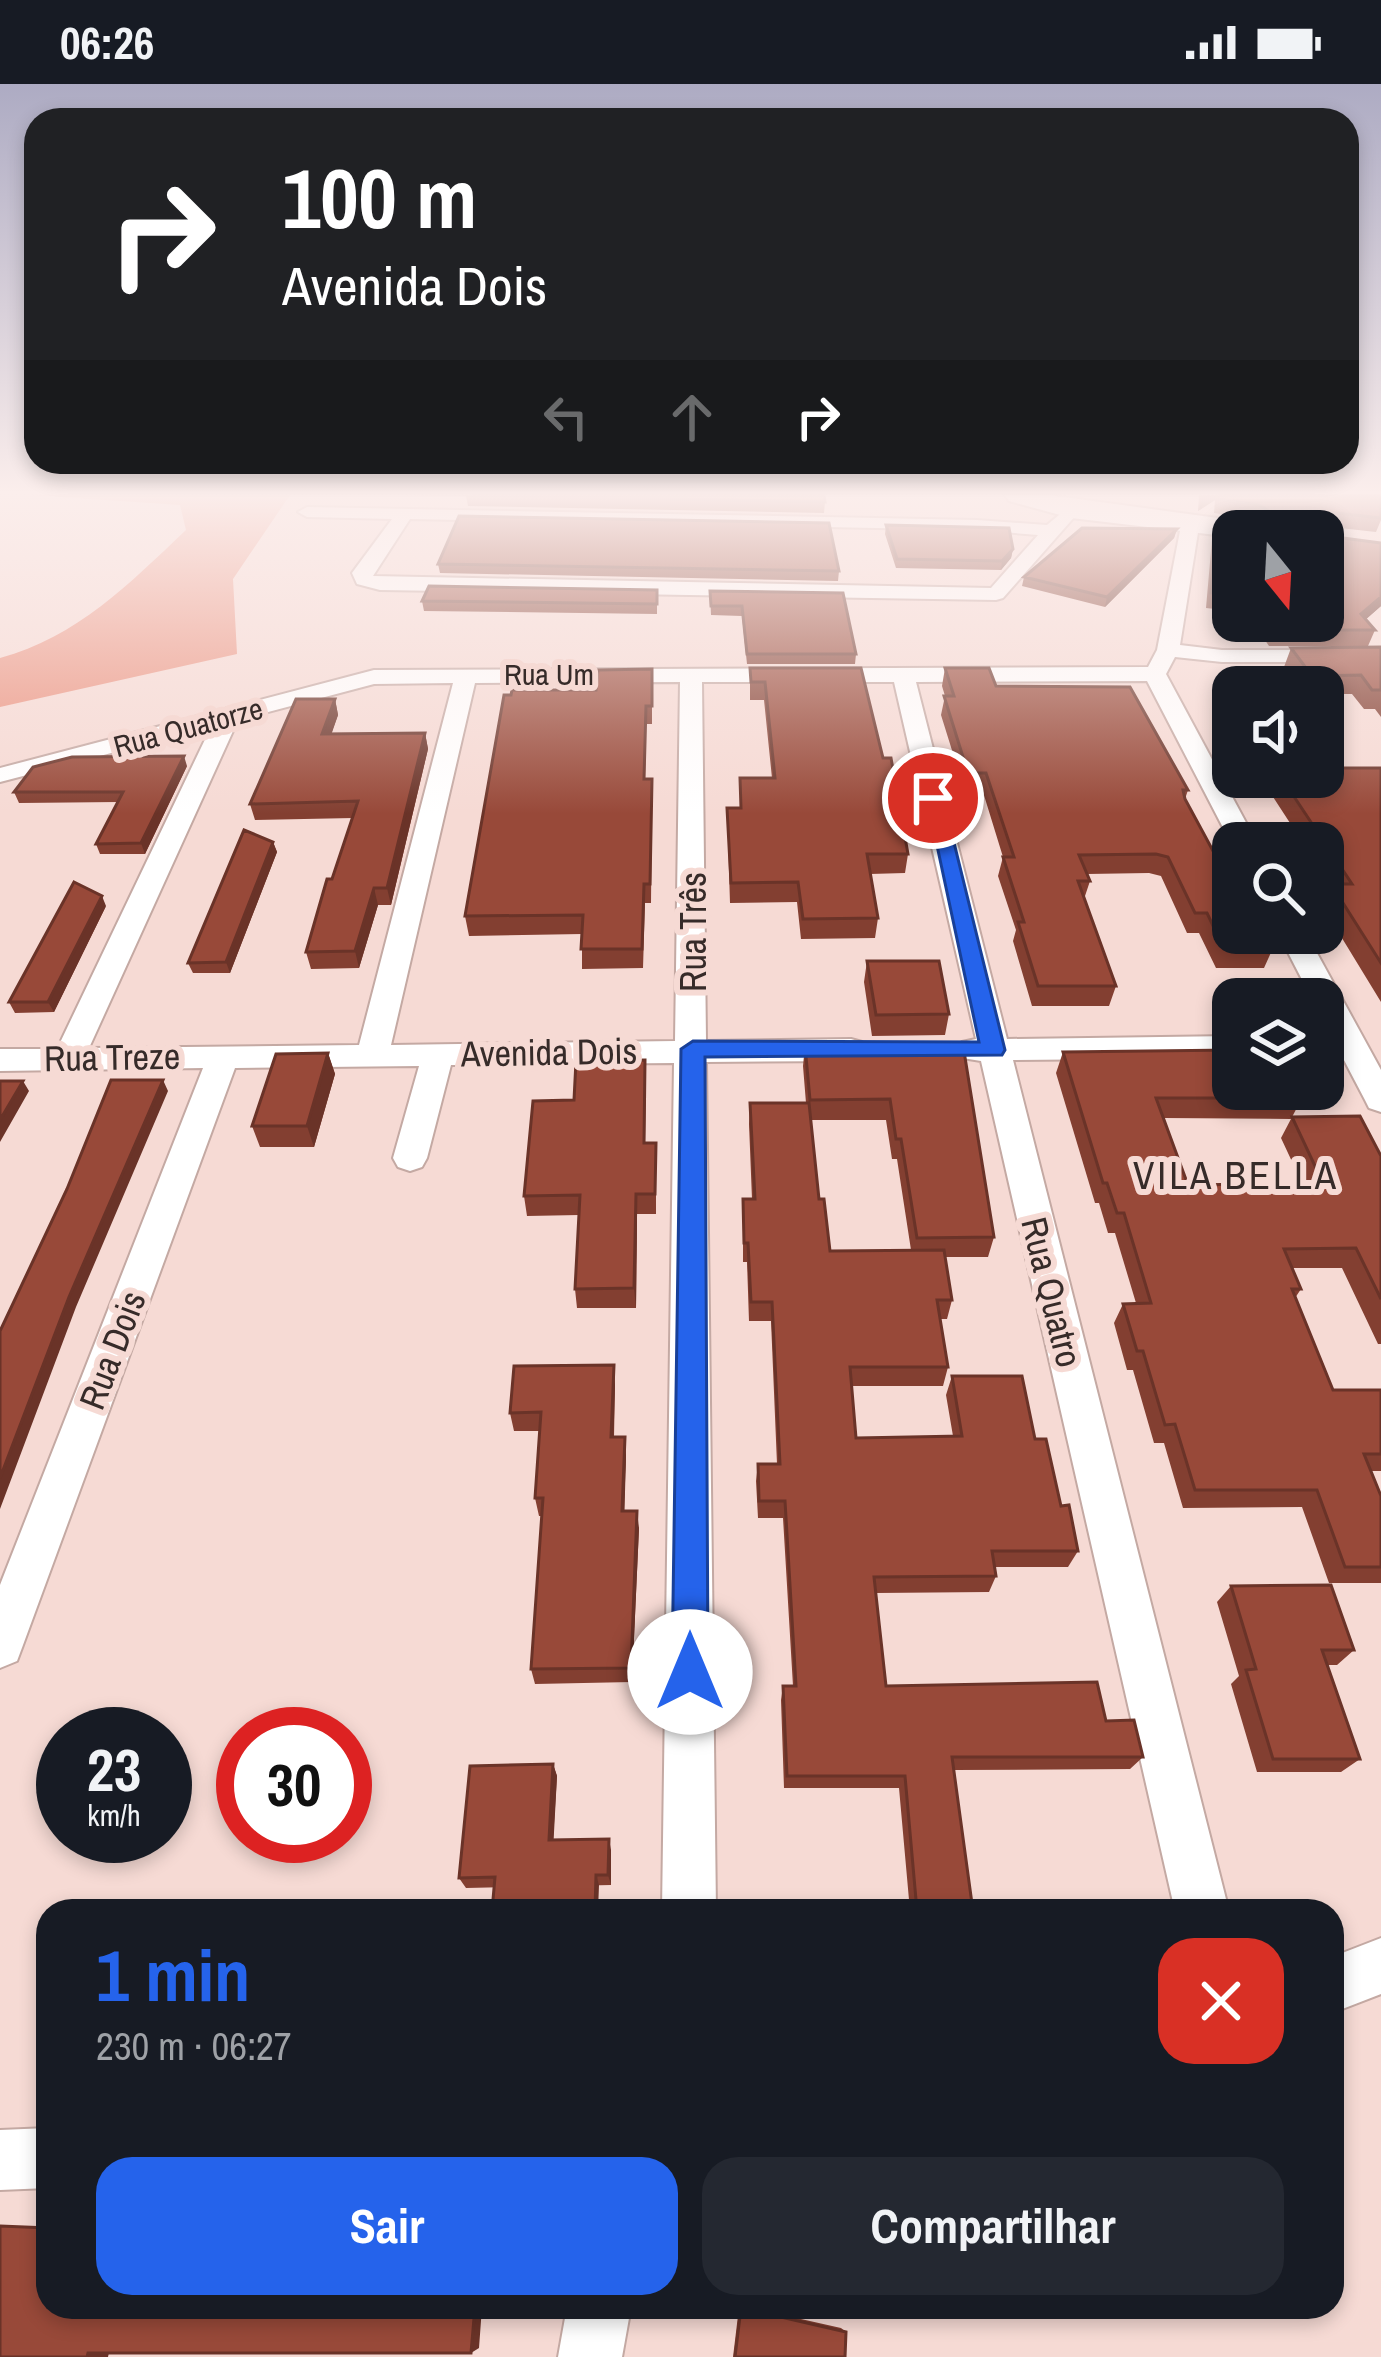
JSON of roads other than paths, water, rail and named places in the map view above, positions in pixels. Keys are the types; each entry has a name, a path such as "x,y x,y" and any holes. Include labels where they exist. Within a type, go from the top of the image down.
{"street":[{"path":"1177,601 1168,650 1155,674 1233,822"},
{"path":"1168,650 1222,656 1381,656"},
{"name":"Rua Quatro","path":"903,672 1199,1899"},
{"path":"374,1053 466,674"},
{"name":"Rua Três","path":"689,1899 692,674"},
{"name":"Rua Um","path":"374,676 1155,674"},
{"name":"Rua Quatorze","path":"0,775 374,676"},
{"path":"68,1059 227,718"},
{"path":"1303,954 1381,1100"},
{"path":"947,1050 1212,1047"},
{"name":"Avenida Dois","path":"224,1054 878,1050"},
{"name":"Rua Treze","path":"0,1060 224,1054"},
{"name":"Rua Dois","path":"0,1645 224,1054"},
{"path":"410,1157 438,1054"},
{"path":"1344,1980 1381,1966"},
{"path":"0,2160 36,2158"},
{"path":"590,2357 597,2319"}],"district":[{"name":"VILA BELLA","path":"1236,1175"}]}
